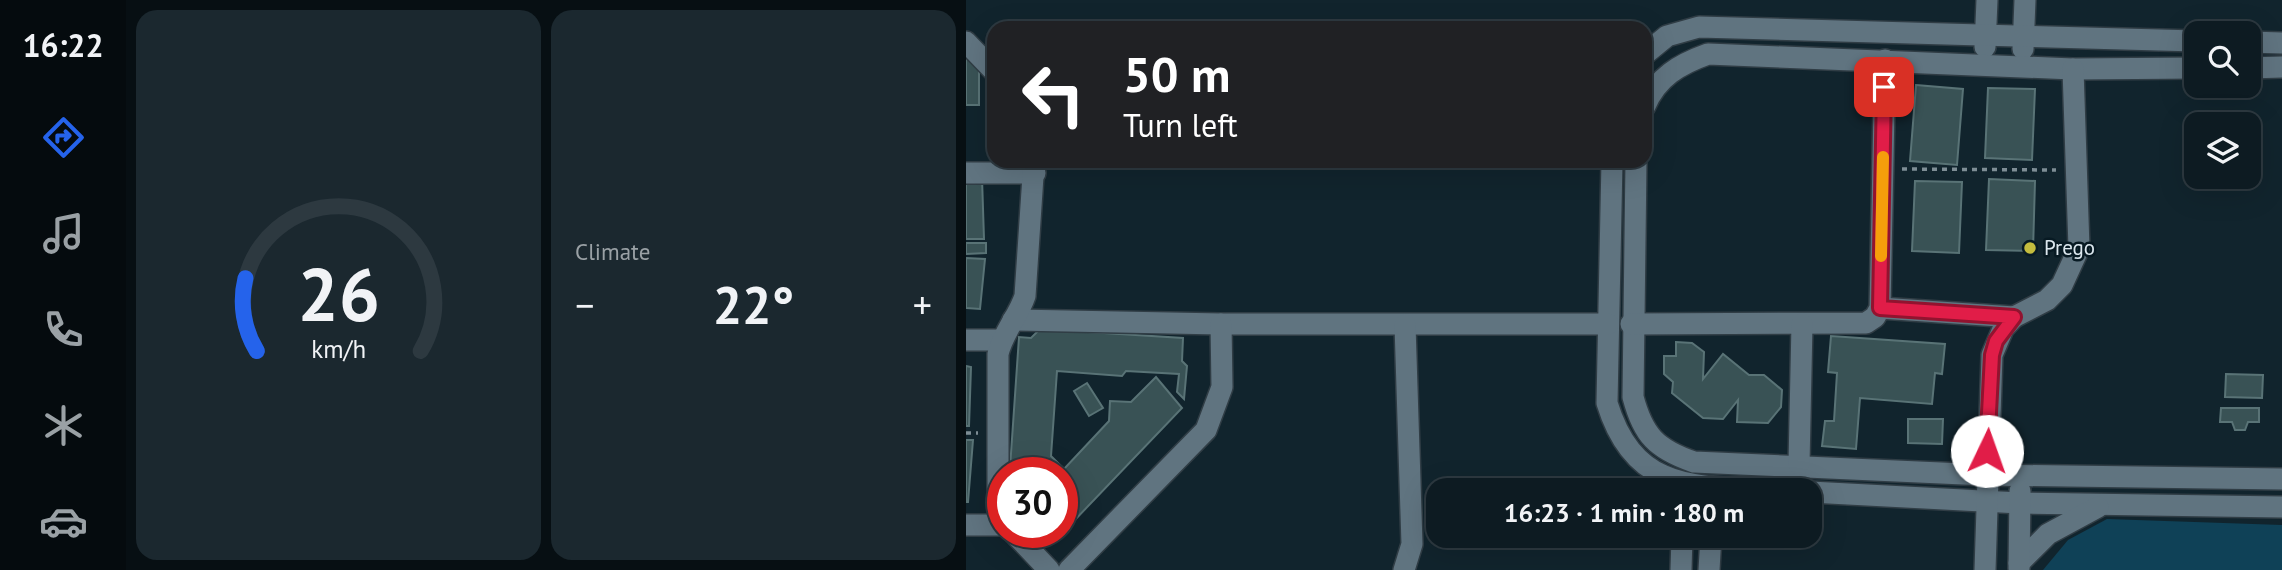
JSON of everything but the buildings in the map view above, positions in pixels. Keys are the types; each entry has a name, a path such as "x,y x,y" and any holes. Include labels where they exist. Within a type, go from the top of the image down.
{"street":[{"path":"1985,63 1987,0"},
{"path":"2023,65 2025,0"},
{"path":"1652,48 1667,36 1699,27 2184,41"},
{"path":"966,42 987,64"},
{"path":"2261,42 2282,43"},
{"path":"1652,96 1665,76 1685,62 1708,54 1985,63 2073,69 2184,68"},
{"path":"1631,324 1866,323 1875,317 1880,308 1885,60"},
{"path":"2261,68 2282,68"},
{"path":"1985,570 1985,500 1992,355 2000,335 2014,317 2047,300 2062,285 2073,267 2079,247 2073,69"},
{"path":"966,173 1023,168"},
{"path":"998,457 998,368 1001,340 1021,309 1028,281 1034,168"},
{"path":"1612,168 1607,403 1615,429 1656,478"},
{"path":"1636,168 1631,324 1633,397 1639,419 1651,439 1669,454 1694,462 1799,464 1986,475 2282,479"},
{"path":"1610,244 1633,244"},
{"path":"1880,308 2014,317"},
{"path":"1013,320 1221,324 1608,324"},
{"path":"1069,570 1206,430 1222,387 1221,324"},
{"path":"1799,464 1802,324"},
{"path":"1404,570 1412,544 1405,325"},
{"path":"966,340 1001,340"},
{"path":"1646,468 1664,478"},
{"path":"2019,567 2021,475"},
{"path":"1822,493 2020,503 2282,507"},
{"path":"2019,567 2048,534 2103,505"},
{"path":"966,525 987,525"},
{"path":"1028,548 1049,570"},
{"path":"1681,570 1682,548"},
{"path":"1709,570 1710,548"}],"path":[{"path":"1883,169 2078,171"}],"shaded area":[{"path":"2107,519 2282,525 2282,570 2043,570 2068,540"}],"slow traffic":[{"path":"1881,256 1883,157"}],"place":[{"name":"Prego","path":"2030,248"}],"route":[{"path":"1884,87 1880,308 2014,317 1996,341 1992,355 1987,451"}]}
